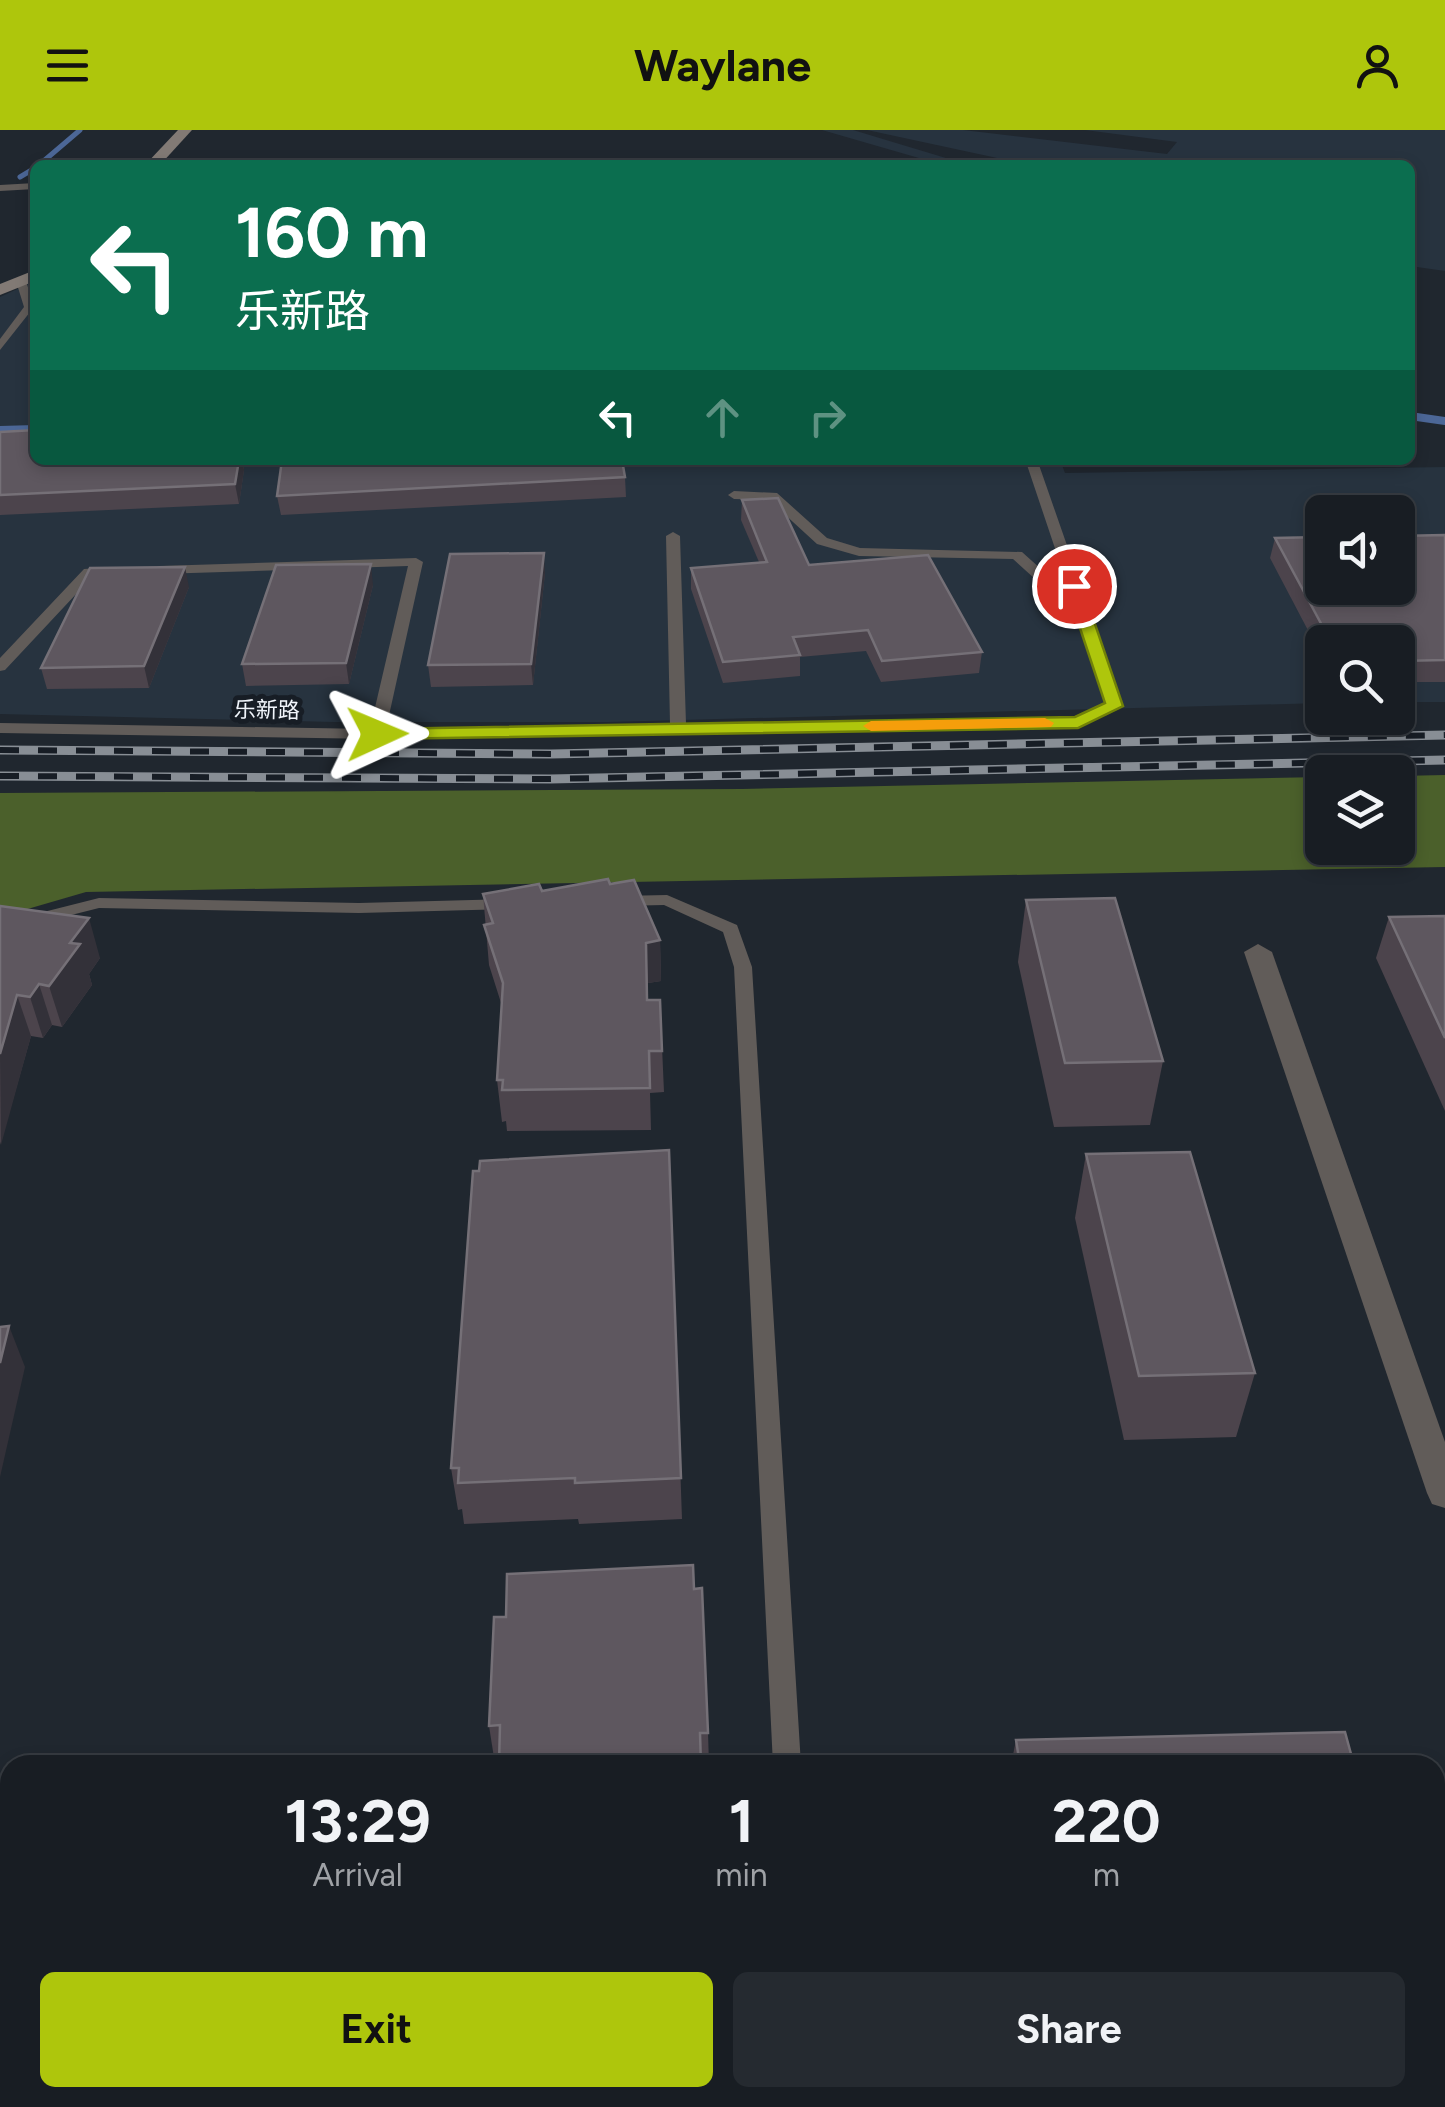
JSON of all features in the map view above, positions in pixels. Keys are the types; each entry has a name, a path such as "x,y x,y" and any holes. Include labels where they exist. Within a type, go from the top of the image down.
{"street":[{"path":"157,160 185,130"},
{"path":"0,290 28,278"},
{"path":"1258,952 1445,1493"}],"lane":[{"path":"0,188 30,186"},
{"path":"0,347 29,307 28,278"},
{"name":"乐新路","path":"0,728 377,734 1078,722 1115,706 1033,465"},
{"path":"734,495 772,496 822,541 859,552 1017,555 1084,616"},
{"path":"673,536 678,729"},
{"path":"147,570 416,562 377,734"},
{"path":"0,667 89,572 128,571"},
{"path":"590,902 667,900 732,930 742,967 786,1755"},
{"path":"0,928 99,903 359,908 532,904"}],"shaded area":[{"path":"822,130 853,130 952,160 926,160"},
{"path":"867,130 963,130 1167,154 1177,142 1085,130 1445,130 1445,271 1415,267 1415,160 1007,160"},
{"path":"30,283 30,465 1062,465 1065,473 1445,467 1445,702 1415,702 1415,625 1305,625 1305,703 609,722 334,722 0,714 0,297"}],"green space":[{"path":"1445,775 1445,867 86,892 0,917 0,793 742,789 1305,777 1305,865 1415,865 1415,776"}],"building":[{"path":"30,430 30,465 238,465 235,484 0,495 0,432"},
{"path":"281,465 623,465 625,477 277,496"},
{"path":"778,498 809,565 928,555 982,652 882,661 868,630 793,637 800,655 723,662 691,568 767,562 742,500"},
{"path":"1445,535 1445,660 1415,661 1415,625 1322,625 1311,605 1415,605 1415,536"},
{"path":"1305,537 1305,594 1275,538"},
{"path":"544,553 531,664 428,665 450,554"},
{"path":"371,564 346,663 242,664 276,565"},
{"path":"185,567 144,666 41,668 90,568"},
{"path":"608,879 610,884 634,880 660,940 646,943 647,1000 660,1000 662,1051 649,1051 650,1088 502,1090 503,1080 497,1080 503,983 484,925 493,923 483,894 539,884 542,891"},
{"path":"1115,898 1163,1061 1065,1063 1026,900"},
{"path":"0,906 89,918 70,943 80,944 49,986 39,984 30,997 17,995 0,1054"},
{"path":"1445,916 1445,1038 1389,917"},
{"path":"669,1150 681,1478 458,1483 459,1468 451,1468 473,1171 479,1171 480,1161"},
{"path":"1190,1152 1255,1373 1139,1376 1086,1154"},
{"path":"9,1326 0,1363 0,1327"},
{"path":"693,1565 694,1589 702,1588 708,1733 700,1733 701,1755 499,1755 500,1725 489,1726 494,1617 506,1617 507,1574"},
{"path":"1345,1732 1351,1755 1018,1755 1016,1740"}],"waterway":[{"path":"45,160 80,130"},
{"path":"20,177 30,171"},
{"path":"1415,417 1445,421"},
{"path":"0,430 30,429"}],"railway":[{"path":"0,750 551,754 1445,735"},
{"path":"0,776 550,779 1445,760"}],"slow traffic":[{"path":"871,726 1045,723"}],"route":[{"path":"377,734 1078,722 1115,706 1074,586"}]}
